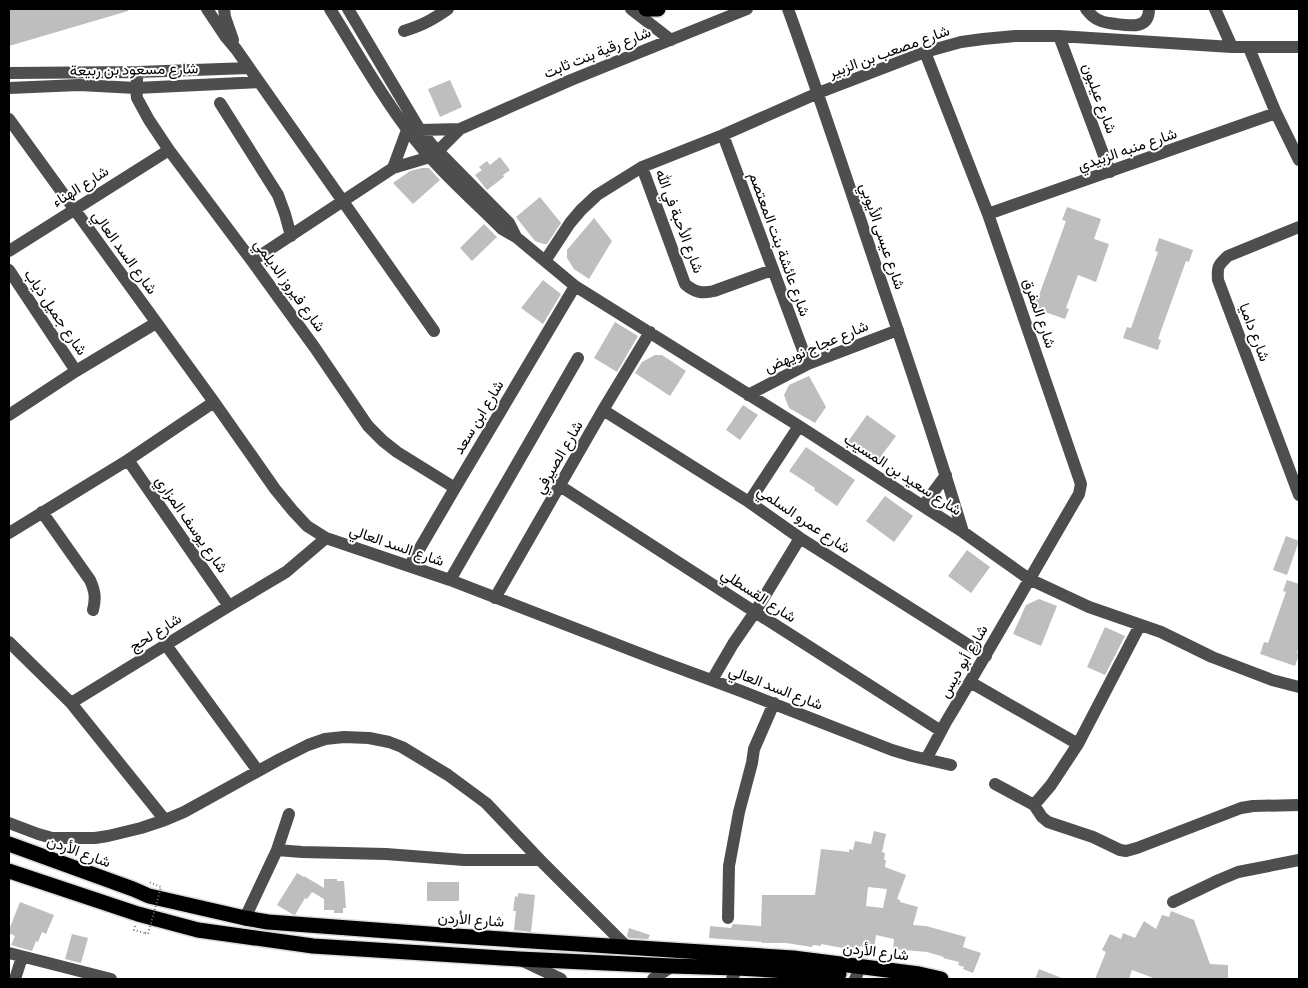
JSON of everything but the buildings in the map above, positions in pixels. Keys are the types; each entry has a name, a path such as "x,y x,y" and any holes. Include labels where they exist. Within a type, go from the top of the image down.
{"highway":[{"path":"646,9 658,9"},
{"name":"شارع الأردن","path":"9,844 149,896 268,922 793,958 941,979"},
{"name":"شارع الأردن","path":"9,870 126,910 198,930 313,946 519,959 672,966 735,973 817,972 856,977 897,979"},
{"path":"126,910 133,889"}],"street":[{"path":"207,9 434,331"},
{"path":"224,9 236,49"},
{"path":"252,260 393,168 434,154 407,130 330,9"},
{"name":"شارع سعيد بن المسيب","path":"348,9 434,154 502,229 516,237 575,286 923,506 1029,579 1089,607 1161,632 1212,657 1272,680 1299,687"},
{"path":"404,31 433,20 448,9"},
{"path":"631,9 670,40"},
{"name":"شارع رقية بنت ثابت","path":"434,154 460,129 571,80 747,9"},
{"name":"شارع عيسى الأيوبي","path":"788,9 898,330 963,532"},
{"path":"1086,9 1100,21 1130,26 1140,25 1146,19 1149,9"},
{"path":"1215,9 1232,47"},
{"name":"شارع مصعب بن الزبير","path":"545,261 580,210 597,196 642,167 925,52 961,42 1015,36 1059,36 1249,48 1299,47"},
{"name":"شارع عيلبون","path":"1059,36 1110,172"},
{"path":"1249,48 1276,113 1299,160"},
{"name":"شارع المفرق","path":"925,52 988,214 1081,479 1079,494 1029,579"},
{"name":"شارع مسعود بن ربيعة","path":"9,73 138,72 249,68"},
{"name":"شارع فيروز الديلمي","path":"138,72 137,98 142,109 169,150 252,260 315,348 368,426 397,452 455,488"},
{"name":"شارع مسعود بن ربيعة","path":"9,88 79,85 136,88 259,82"},
{"path":"220,103 278,195 291,236"},
{"name":"شارع منبه الزبيدي","path":"988,214 1276,113"},
{"name":"شارع السد العالي","path":"9,119 275,489 307,526 326,538 410,565 648,657 774,703 892,750 951,765"},
{"name":"شارع رقية بنت ثابت","path":"420,130 460,129"},
{"path":"393,168 407,130"},
{"name":"شارع عائشة بنت المعتصم","path":"723,135 808,364"},
{"name":"شارع الهناء","path":"9,251 169,150"},
{"name":"شارع الأحبة في الله","path":"642,167 685,284 691,289 705,293 714,291 772,270"},
{"name":"شارع داميا","path":"1299,228 1228,256 1220,262 1217,269 1218,280 1299,494"},
{"name":"شارع جميل ذياب","path":"9,270 76,371"},
{"name":"شارع ابن سعد","path":"410,565 575,286"},
{"path":"9,415 156,322"},
{"name":"شارع عجاج نويهض","path":"748,395 808,364 898,330"},
{"name":"شارع الصيرفي","path":"495,598 650,332"},
{"path":"450,580 578,358"},
{"path":"9,533 128,460 214,402"},
{"name":"شارع عمرو السلمي","path":"603,410 986,656"},
{"path":"749,502 799,426"},
{"name":"شارع يوسف المزاري","path":"128,460 229,606"},
{"path":"923,506 946,475"},
{"name":"شارع القسطلي","path":"560,486 941,730"},
{"path":"42,512 90,580 95,590 96,598 93,610"},
{"name":"شارع لحج","path":"71,703 286,572 326,538"},
{"path":"712,680 800,538"},
{"name":"شارع أبو ديس","path":"926,759 1029,579"},
{"path":"1034,805 1051,785 1078,744 1140,625"},
{"path":"9,642 71,703 165,820"},
{"path":"166,645 258,771"},
{"path":"970,682 1078,744"},
{"path":"728,918 729,866 739,812 754,749 774,703"},
{"path":"9,823 52,838 95,838 142,828 184,812 308,745 325,739 344,737 369,738 389,742 402,747 448,775 486,803 627,947"},
{"path":"995,784 1034,805 1048,822 1093,837 1126,851 1241,808 1299,805"},
{"path":"245,918 277,850 289,814"},
{"path":"277,850 386,854 464,860 540,860"},
{"path":"1173,902 1238,872 1299,860"},
{"path":"9,953 111,979"},
{"path":"14,979 22,957"},
{"path":"519,959 561,979"},
{"path":"653,979 672,966"}],"path":[{"path":"139,931 148,934 161,887 149,882"}]}
